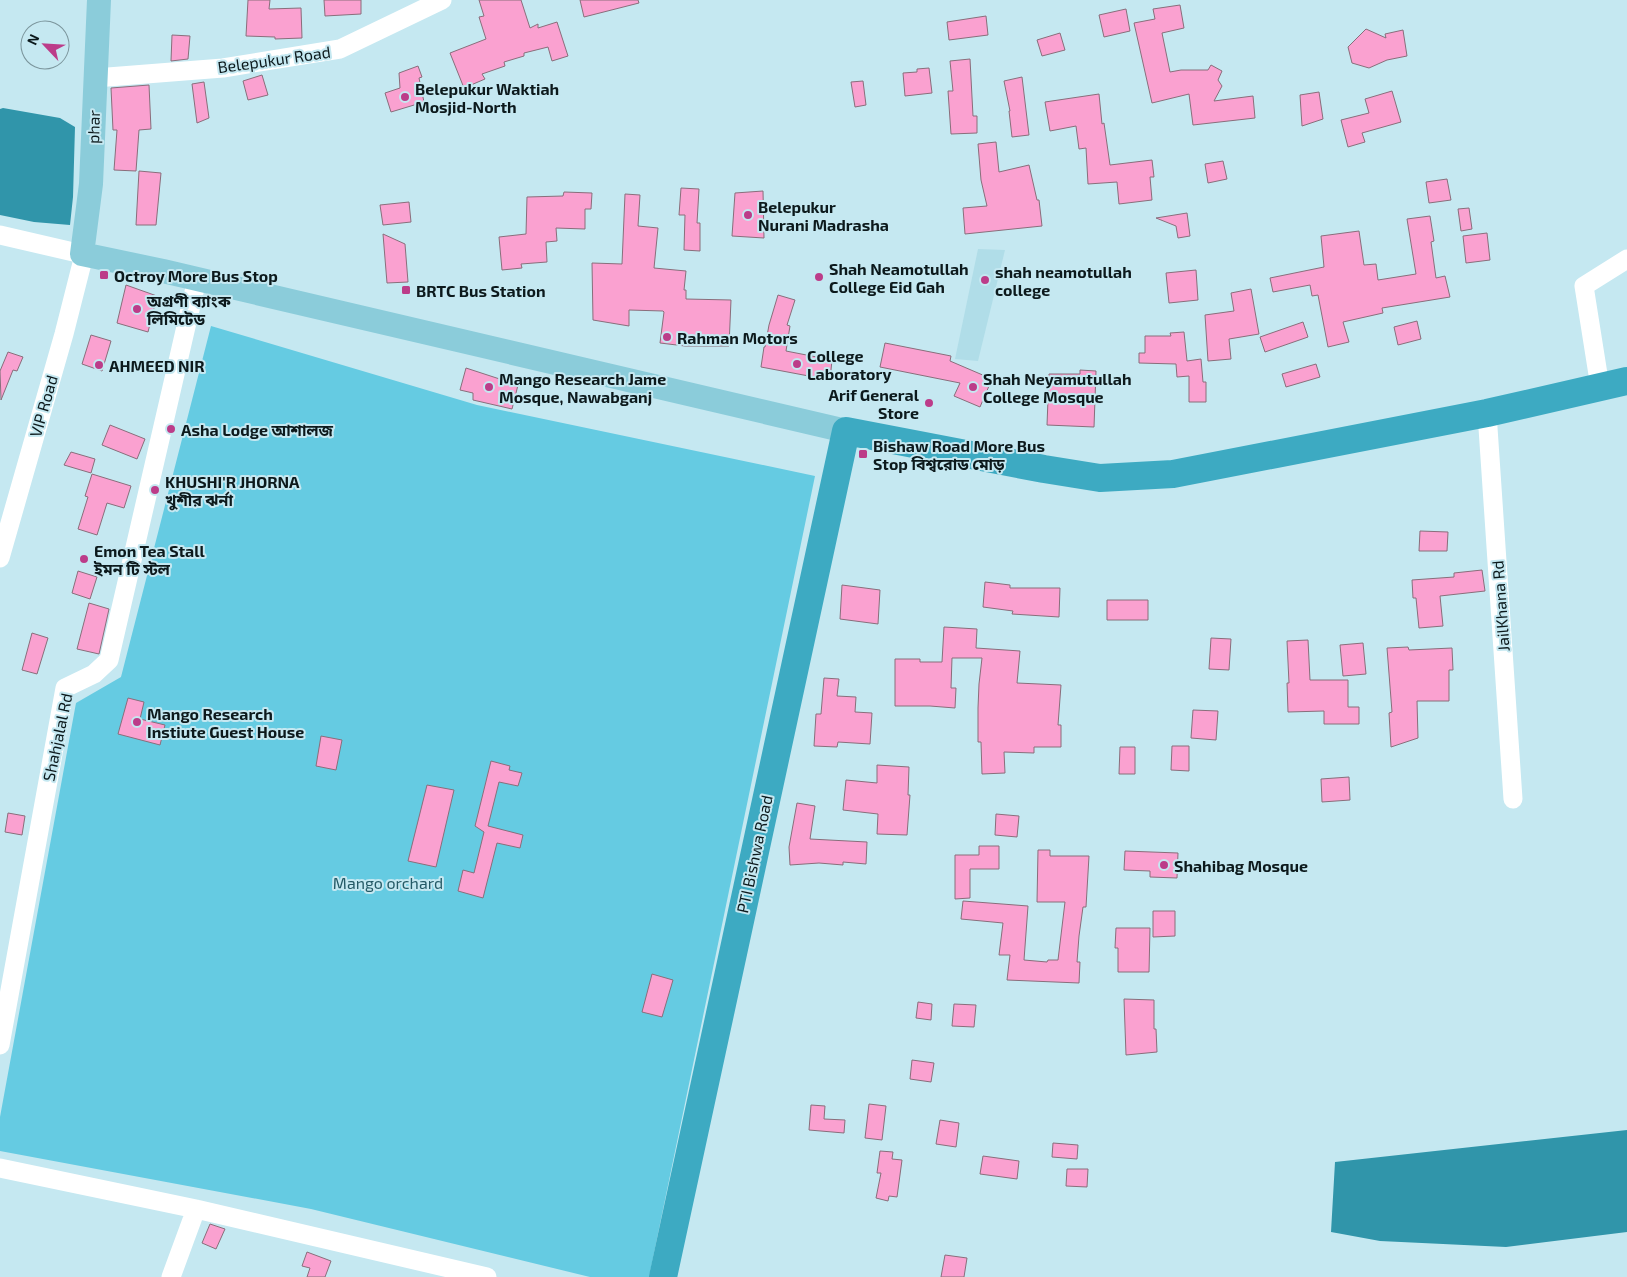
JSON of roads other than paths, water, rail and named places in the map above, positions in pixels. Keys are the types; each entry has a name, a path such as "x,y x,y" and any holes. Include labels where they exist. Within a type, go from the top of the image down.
{"highway":[{"path":"846,431 1100,478 1173,474 1487,413 1627,382"},
{"name":"PTI Bishwa Road","path":"663,1277 846,431"}],"main road":[{"name":"phar","path":"82,254 91,184 99,0"},
{"path":"82,254 197,279 846,431"}],"street":[{"name":"Belepukur Road","path":"95,78 223,68 340,50 442,0"},
{"path":"0,235 82,254"},
{"name":"VIP Road","path":"0,558 64,334 82,263 82,254"},
{"path":"1600,387 1584,286 1627,259"},
{"name":"Shahjalal Rd","path":"0,1045 65,688 94,674 109,660 197,279"},
{"name":"JailKhana Rd","path":"1487,413 1513,799"},
{"path":"0,1168 196,1209 488,1277"},
{"path":"172,1277 196,1209"}],"place":[{"name":"Belepukur Waktiah Mosjid-North","path":"405,97"},
{"name":"Belepukur Nurani Madrasha","path":"748,215"},
{"name":"Octroy More Bus Stop","path":"104,275"},
{"name":"Shah Neamotullah College Eid Gah","path":"819,277"},
{"name":"shah neamotullah college","path":"985,280"},
{"name":"BRTC Bus Station","path":"406,290"},
{"name":"অগ্রণী ব্যাংক লিমিটেড","path":"137,309"},
{"name":"Rahman Motors","path":"667,337"},
{"name":"College Laboratory","path":"797,364"},
{"name":"AHMEED NIR","path":"99,365"},
{"name":"Mango Research Jame Mosque, Nawabganj","path":"489,387"},
{"name":"Shah Neyamutullah College Mosque","path":"973,387"},
{"name":"Arif General Store","path":"929,403"},
{"name":"Asha Lodge আশালজ","path":"171,429"},
{"name":"Bishaw Road More Bus Stop বিশ্বরোড মোড়","path":"863,454"},
{"name":"KHUSHI'R JHORNA খুশীর ঝর্না","path":"155,490"},
{"name":"Emon Tea Stall ইমন টি স্টল","path":"84,559"},
{"name":"Mango Research Instiute Guest House","path":"137,722"},
{"name":"Shahibag Mosque","path":"1164,865"}],"park label":[{"name":"Mango orchard","path":"388,882"}]}
